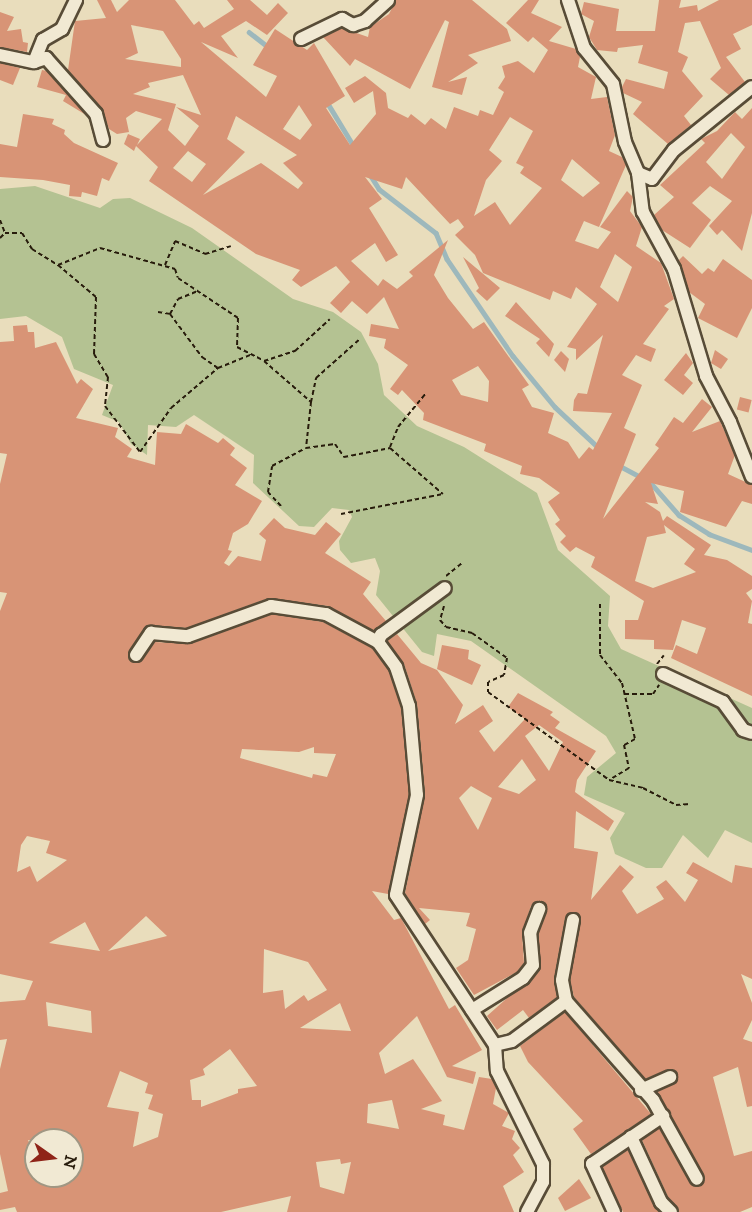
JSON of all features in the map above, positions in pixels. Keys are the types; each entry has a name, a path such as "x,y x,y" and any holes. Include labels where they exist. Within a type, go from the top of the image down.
{"street":[{"path":"34,62 43,40 62,29 76,0"},
{"path":"301,39 342,18 353,25 365,21 388,0"},
{"path":"568,0 584,48 613,84 625,142 638,173 643,212 674,269 703,369 751,471"},
{"path":"0,55 34,62 46,58 96,114 103,140"},
{"path":"638,173 652,179 674,150 752,87"},
{"path":"378,642 445,588"},
{"path":"136,655 151,633 188,636 271,606 326,614 378,642 401,680 415,750 416,808 396,895 495,1045 498,1071 543,1164 543,1182 527,1212"},
{"path":"663,674 723,702 743,730 752,733"},
{"path":"472,1010 523,978 533,965 530,933 539,909"},
{"path":"573,920 562,980 566,1001 663,1116 697,1179"},
{"path":"495,1045 512,1041 566,1001"},
{"path":"641,1090 670,1077"},
{"path":"614,1212 592,1164 663,1116"},
{"path":"631,1137 661,1202 671,1212"}],"path":[{"path":"0,220 5,233"},
{"path":"0,238 5,233 22,232 32,249 58,265 96,297 94,354 108,377 105,406 140,452 171,408 218,368 252,354"},
{"path":"165,265 175,241 205,254 231,246"},
{"path":"58,265 100,248 165,265 238,318 237,347 264,361 311,402"},
{"path":"170,314 178,299 198,291"},
{"path":"158,312 170,314 202,357 218,368"},
{"path":"264,361 295,351 330,319"},
{"path":"306,448 316,378 360,339"},
{"path":"390,448 398,427 426,393"},
{"path":"281,506 268,492 272,466 306,448 335,444 344,457 390,448"},
{"path":"341,514 443,494 390,448"},
{"path":"462,563 446,575 440,620 446,627 472,633 507,658 504,675 488,682 488,692 609,780 643,788 676,805 690,804"},
{"path":"600,604 600,654 622,683 635,739 624,745 629,768 609,780"}],"green space":[{"path":"35,186 100,208 113,199 130,198 192,228 293,299 333,312 361,332 378,364 384,395 417,426 464,447 537,493 558,550 610,596 608,626 621,649 752,708 752,843 725,830 708,858 683,835 662,868 646,868 615,854 610,838 625,813 584,795 587,777 616,753 606,736 471,641 437,634 434,656 422,652 376,595 380,571 375,558 351,563 340,550 339,541 352,517 349,510 332,508 314,527 299,526 253,483 254,455 194,415 176,427 148,425 147,455 131,444 119,422 102,415 113,385 74,369 62,337 26,316 0,319 0,189"}],"building":[{"path":"97,0 111,0 117,12 129,0 175,0 194,25 199,21 204,28 234,9 227,0 250,0 267,15 278,3 288,13 267,35 246,21 221,36 238,58 201,42 266,97 277,76 253,65 275,29 307,50 314,43 345,96 326,108 350,145 376,114 373,91 354,103 345,88 365,76 386,93 388,108 408,118 411,114 425,125 431,118 446,129 454,107 478,116 480,110 493,115 504,92 498,88 505,77 502,66 518,61 534,73 548,50 533,37 528,42 506,23 528,0 539,0 531,13 562,27 549,41 576,49 580,57 578,67 596,77 591,99 607,97 615,135 609,151 622,157 626,165 599,227 584,221 575,241 598,249 611,232 600,227 627,191 633,197 630,211 642,227 636,246 661,263 674,299 664,306 669,309 643,344 656,349 651,362 636,355 622,375 642,385 624,428 636,434 603,519 659,448 655,445 674,417 683,423 702,399 712,407 692,432 720,421 735,455 728,474 752,485 752,504 742,501 726,527 680,512 684,491 651,483 658,504 645,502 660,512 663,521 667,516 711,545 704,555 727,560 752,576 752,589 746,593 752,601 748,623 752,624 752,696 671,658 676,645 697,654 706,628 682,620 673,650 654,649 654,640 625,639 625,620 638,620 644,601 591,567 595,557 576,547 570,552 560,542 566,536 555,524 560,520 548,502 560,493 539,478 520,474 522,466 484,451 486,444 423,420 424,413 402,390 398,395 390,389 408,365 384,348 386,339 369,336 371,324 399,329 384,297 367,314 352,301 341,313 330,303 350,282 336,266 301,287 292,280 300,270 256,254 149,181 158,167 136,146 134,151 124,144 128,134 140,139 137,145 162,119 136,111 126,118 129,132 117,134 109,129 102,109 68,70 75,21 106,18","holes":["131,25 163,31 181,59 181,67 125,59 138,53","183,75 201,115 176,107 199,126 185,146 168,130 176,104 133,94 150,87 148,83","299,105 312,125 300,140 283,129","236,116 297,155 283,163 303,183 298,189 261,163 203,195 245,152 227,139","510,117 533,131 516,163 524,167 520,173 542,188 510,225 495,202 474,216 486,180 502,161 489,150","188,151 206,164 192,182 173,168","572,159 600,183 583,197 561,180","365,177 402,189 406,177 450,224 458,219 464,227 455,235 475,255 483,273 550,300 553,291 571,299 576,287 597,304 567,347 576,349 576,360 603,335 587,394 578,393 574,400 573,411 612,413 593,450 589,447 579,459 568,442 548,433 554,413 532,407 522,389 529,385 484,322 473,329 448,298 434,275 448,240 409,272 413,276 397,289 383,279 378,286 351,261 375,243 386,262 398,255 369,208 382,199","615,254 632,267 618,302 600,287","478,366 489,381 488,402 461,395 452,380","664,525 695,549 684,564 696,572 653,588 635,581 647,537 666,533"]},
{"path":"396,0 472,0 507,29 511,41 468,55 478,63 448,82 467,77 462,95 432,87 449,22 445,20 410,89 355,59 350,66 323,37 342,28 368,37 370,27 389,14"},
{"path":"659,0 681,0 679,8 697,5 698,11 719,0 752,0 752,25 733,34 741,49 726,57 745,82 729,95 710,79 721,68 700,21 685,23 678,52 688,57 682,71 703,96 684,116 691,125 668,144 633,114 642,102 623,93 622,87 626,79 664,89 668,72 638,63 643,45 618,48 617,52 597,50 589,37 594,21 581,14 584,2 619,9 616,31 655,31"},
{"path":"0,12 14,17 7,31 21,29 23,42 28,43 27,52 0,47"},
{"path":"0,63 20,68 13,85 0,80"},
{"path":"42,70 47,71 86,115 63,101 66,95 37,87"},
{"path":"752,108 752,213 742,251 722,230 717,235 709,226 732,201 710,186 692,203 711,220 690,248 662,230 654,215 674,197 660,185 705,143 701,139 717,131 735,112 742,119","holes":["731,133 745,147 722,179 706,162"]},
{"path":"23,114 54,119 52,124 65,130 64,134 74,143 118,163 109,181 102,178 97,196 82,192 81,197 69,196 70,185 43,180 0,177 0,144 17,147"},
{"path":"683,256 702,274 708,268 714,272 723,259 752,280 752,308 737,338 698,318 705,304 689,292 679,260"},
{"path":"463,257 500,288 487,301 476,291 479,288"},
{"path":"516,302 554,344 549,357 536,343 540,339 505,316"},
{"path":"27,325 28,332 34,332 35,348 56,342 77,384 81,379 93,389 76,418 118,428 115,437 132,449 127,457 155,465 157,432 181,434 186,424 218,443 223,438 235,448 230,455 247,468 235,485 262,501 248,524 233,533 228,550 232,551 224,563 229,566 238,556 261,561 266,540 259,534 274,518 285,528 315,535 326,522 341,534 325,553 371,582 363,594 386,621 374,631 328,606 269,598 187,628 148,625 128,658 140,662 155,642 190,644 272,614 323,622 372,648 389,671 401,708 409,795 388,894 372,891 394,920 401,918 449,1009 455,1005 482,1050 452,1066 476,1072 473,1084 447,1077 417,1016 379,1053 385,1074 413,1059 442,1101 421,1109 445,1115 443,1125 464,1130 479,1077 492,1079 496,1088 493,1104 509,1113 502,1126 515,1131 512,1139 520,1148 513,1155 524,1172 503,1186 514,1212 287,1212 291,1196 221,1212 17,1212 15,1207 0,1210 0,1193 8,1191 0,1154 0,1069 7,1039 0,1040 0,1002 25,1000 33,981 0,974 0,611 7,593 0,592 0,484 7,454 0,453 0,342 14,341 13,326","holes":["314,747 314,753 336,754 327,777 313,774 312,778 240,758 242,749 299,752","27,836 50,841 46,853 67,860 37,882 30,866 17,872 21,845","146,916 167,936 108,951","85,922 100,951 49,943","264,949 308,962 327,990 308,1001 304,995 285,1009 283,990 263,993","46,1002 91,1011 92,1033 48,1026","340,1003 351,1031 300,1028","230,1049 257,1086 238,1089 238,1093 201,1107 201,1100 192,1100 190,1080 205,1075 203,1069","120,1071 148,1083 145,1093 153,1095 148,1109 163,1114 158,1137 133,1147 139,1112 107,1107","392,1100 399,1129 367,1123 368,1104","340,1159 341,1164 351,1162 344,1194 320,1187 316,1162"]},
{"path":"715,350 728,359 721,369 711,363"},
{"path":"561,351 569,359 565,372 554,360"},
{"path":"686,353 693,363 684,375 693,383 683,395 664,380"},
{"path":"740,397 752,400 748,413 737,410"},
{"path":"397,634 421,663 437,670 463,705 455,724 483,705 493,721 479,731 494,752 525,719 508,707 518,693 553,712 550,715 560,722 555,728 596,751 577,780 575,792 614,821 608,831 576,811 574,848 598,852 591,900 620,865 634,877 622,891 637,914 664,899 656,887 666,880 685,902 698,880 686,873 693,862 732,883 735,865 752,868 752,979 741,974 752,1003 752,1020 743,1039 752,1042 752,1106 747,1107 738,1067 713,1077 734,1156 752,1151 752,1207 740,1212 679,1212 668,1197 642,1140 659,1128 690,1183 700,1186 705,1180 657,1092 676,1082 678,1074 670,1069 645,1079 574,997 570,980 579,914 571,912 565,919 554,979 557,997 529,1018 523,1010 497,1030 487,1016 540,969 538,934 546,904 538,901 531,906 522,933 524,963 517,972 474,995 456,968 468,960 476,929 466,926 470,913 419,908 430,920 425,924 405,893 425,794 417,704 404,664 387,641","holes":["539,725 563,742 549,771 525,736","522,759 536,780 519,794 498,787","471,786 492,798 478,830 459,798"]},
{"path":"442,645 469,650 468,659 481,665 472,685 437,669"},
{"path":"565,1012 651,1114 591,1154 573,1129 583,1121 528,1062 520,1046"},
{"path":"628,1150 659,1212 623,1212 602,1167"},
{"path":"579,1179 591,1198 565,1211 558,1198"}],"waterway":[{"path":"249,32 268,47"},
{"path":"327,102 355,148"},
{"path":"371,176 379,189 436,233 447,259 513,356 555,407 600,449"},
{"path":"620,466 650,482 679,515 709,534 752,550"}]}
